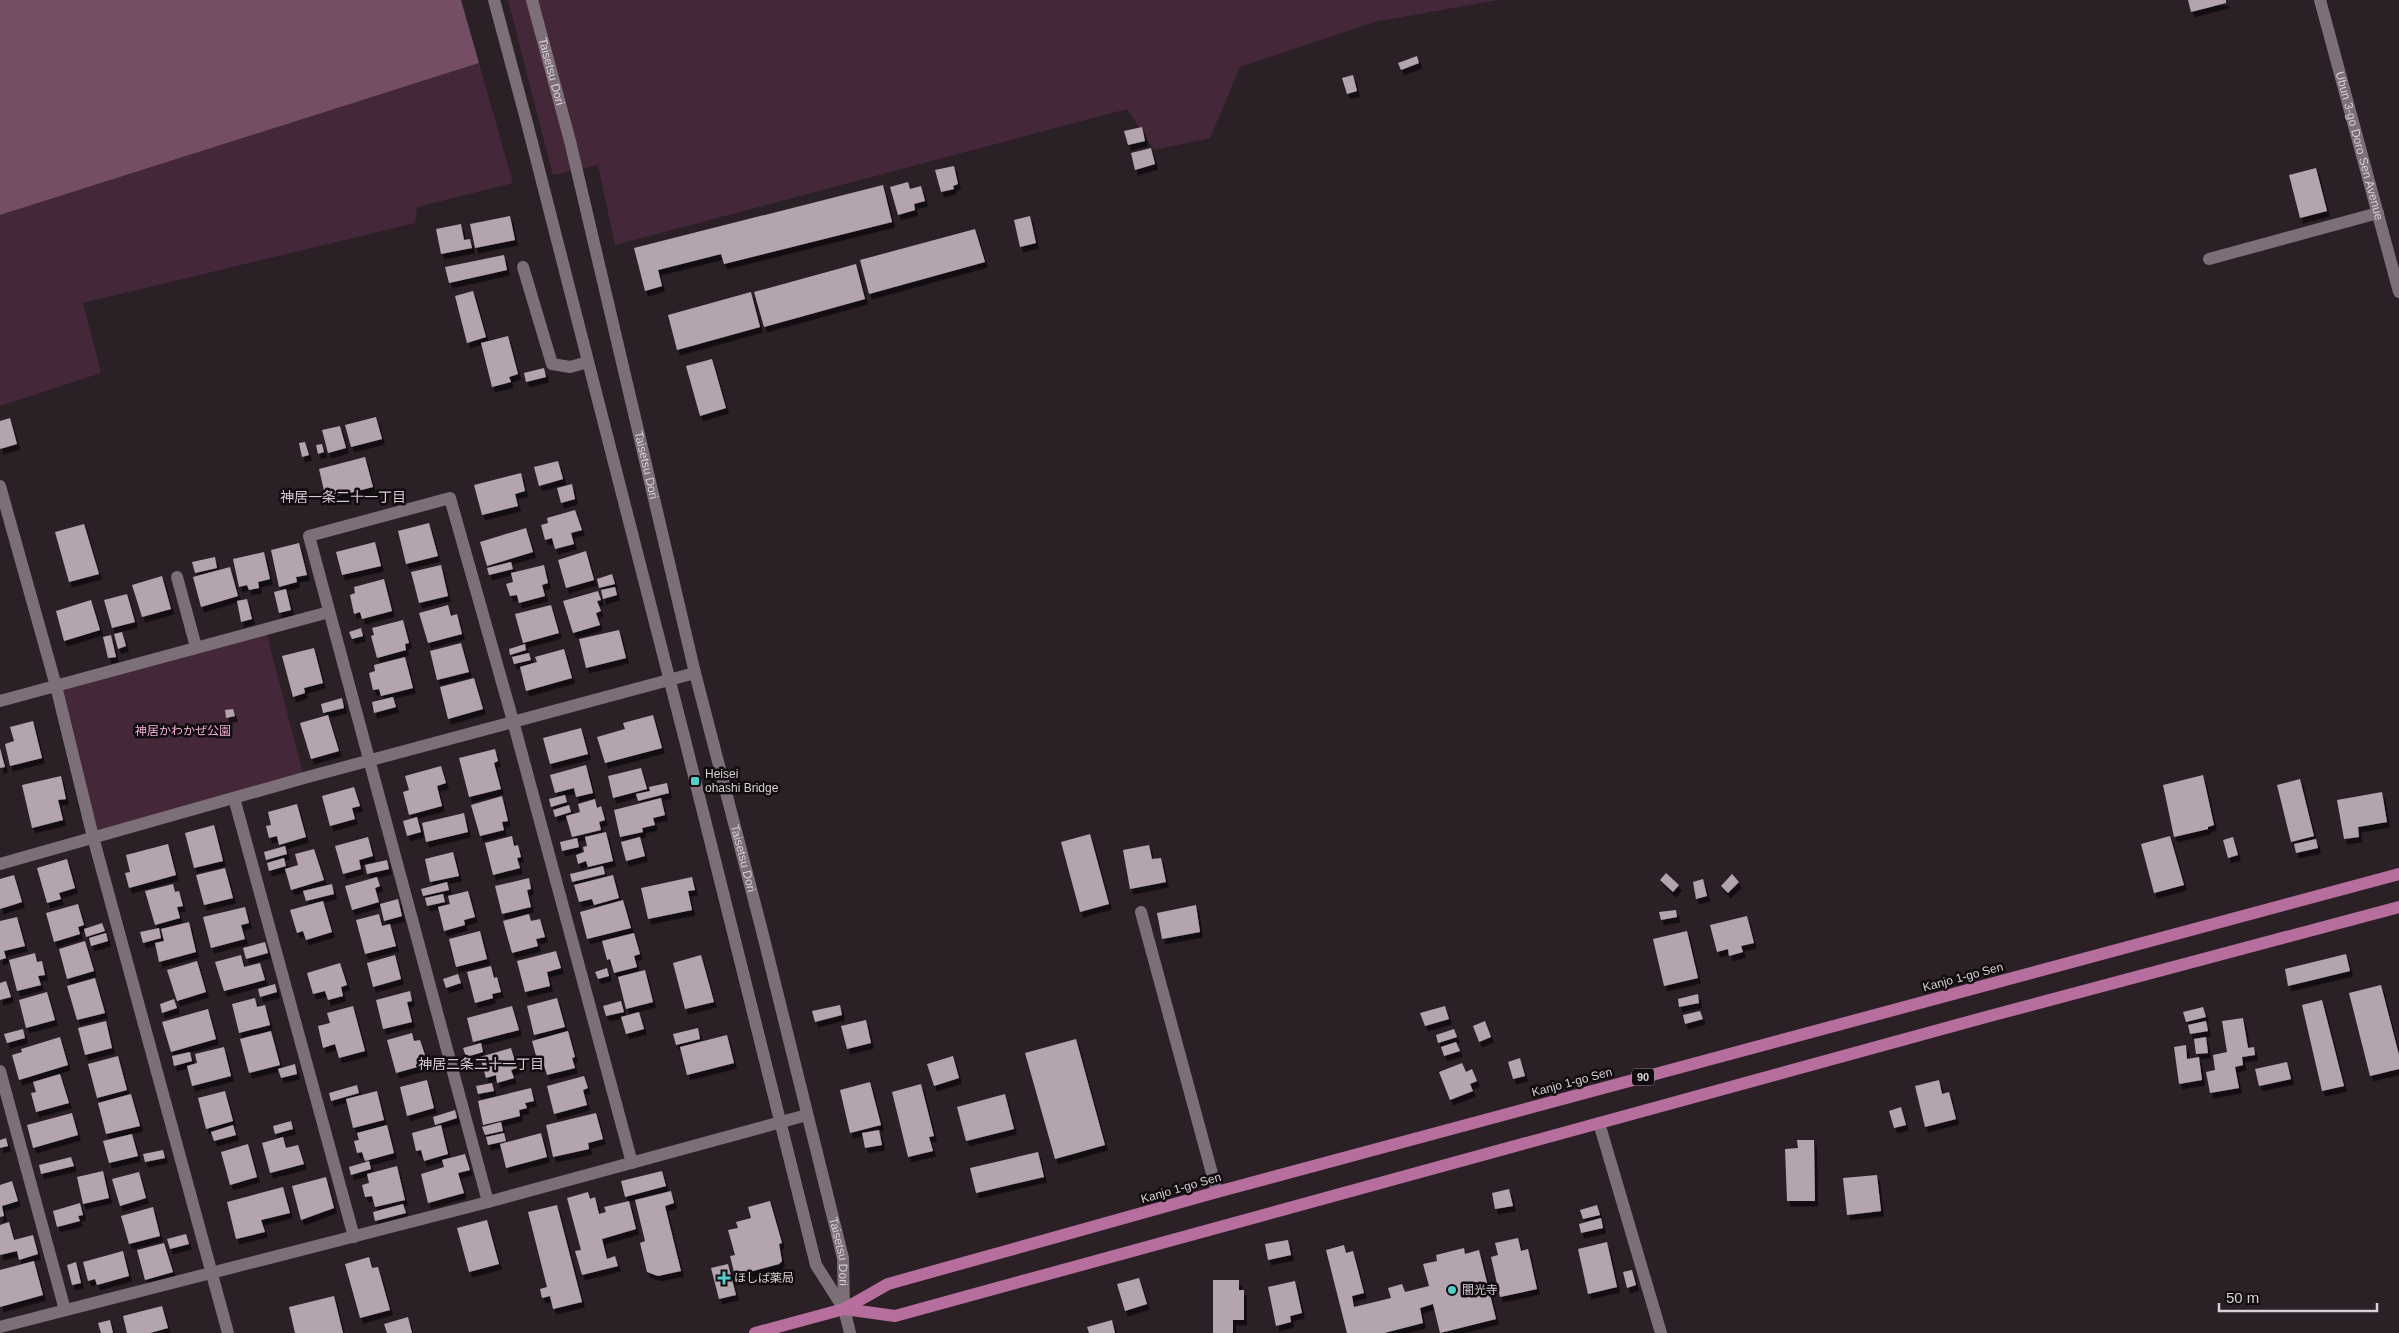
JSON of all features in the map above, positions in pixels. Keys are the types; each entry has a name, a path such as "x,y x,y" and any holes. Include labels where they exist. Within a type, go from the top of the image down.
{"main road":[{"name":"Kanjo 1-go Sen","path":"755,1333 844,1309 888,1284 1217,1192 2399,874"},
{"name":"Kanjo 1-go Sen","path":"844,1309 895,1316 1986,1017 2399,907"}],"street":[{"name":"Taisetsu Dori","path":"494,0 588,362 816,1265 844,1309"},
{"name":"Taisetsu Dori","path":"532,0 564,116 695,673 843,1258 844,1309"},
{"name":"Ubun 3-go Doro Sen Avenue","path":"2320,0 2399,292"},
{"path":"2209,259 2378,213"},
{"path":"524,266 552,364 570,367 588,362"},
{"path":"0,486 56,686 93,837 228,1333"},
{"path":"488,1202 309,536 450,498 513,721 632,1163"},
{"path":"178,578 196,647"},
{"path":"0,701 328,612"},
{"path":"0,864 668,678 695,673"},
{"path":"234,798 354,1237"},
{"path":"1141,912 1217,1192"},
{"path":"0,1071 65,1310"},
{"path":"0,1327 488,1202 808,1115"},
{"path":"1599,1123 1661,1333"},
{"path":"844,1309 850,1333"}],"green space":[{"path":"508,0 1498,0 1374,22 1240,67 1210,138 1154,150 1127,109 615,245 598,165 553,175"},
{"path":"479,63 513,183 417,207 415,223 83,303 101,373 0,406 0,215"},
{"name":"神居かわかぜ公園","path":"265,627 304,778 93,837 56,686"}],"shaded area":[{"path":"0,0 461,0 479,63 0,215"}],"building":[{"path":"2188,0 2226,0 2226,3 2191,12"},
{"path":"1417,56 1419,63 1401,70 1398,63"},
{"path":"1353,75 1357,91 1347,94 1342,78"},
{"path":"1142,127 1145,141 1128,145 1124,131"},
{"path":"1151,148 1155,164 1135,170 1131,153"},
{"path":"954,166 958,184 953,186 954,189 941,192 935,170"},
{"path":"2316,168 2327,211 2300,218 2289,175"},
{"path":"908,182 910,189 921,186 925,201 914,204 915,210 898,215 890,187"},
{"path":"883,185 892,222 724,264 721,254 658,270 662,286 645,291 634,248"},
{"path":"510,216 515,240 475,248 470,224"},
{"path":"1030,216 1036,243 1020,247 1014,220"},
{"path":"461,224 464,240 470,239 472,248 441,254 436,229"},
{"path":"975,229 985,262 869,294 860,260"},
{"path":"504,255 507,270 449,283 445,267"},
{"path":"856,264 865,299 764,327 754,292"},
{"path":"473,291 486,337 467,343 455,296"},
{"path":"751,292 760,327 677,350 668,315"},
{"path":"508,336 518,374 509,377 511,382 492,387 481,343"},
{"path":"712,359 726,408 700,416 686,366"},
{"path":"544,368 546,377 526,382 524,373"},
{"path":"376,417 382,439 351,447 345,425"},
{"path":"10,418 17,444 0,449 0,421"},
{"path":"340,426 346,448 328,453 322,430"},
{"path":"305,442 309,455 302,457 299,443"},
{"path":"322,444 324,452 318,454 316,445"},
{"path":"365,457 373,487 326,499 319,469"},
{"path":"558,461 563,479 539,486 534,467"},
{"path":"521,473 525,491 515,494 518,506 482,515 474,485"},
{"path":"572,484 575,499 561,503 557,488"},
{"path":"575,510 582,530 571,533 574,544 555,549 552,538 545,540 541,525 548,523 547,518"},
{"path":"429,523 438,556 406,564 398,531"},
{"path":"84,524 99,574 69,582 55,532"},
{"path":"526,528 533,552 487,566 480,542"},
{"path":"375,542 381,566 342,575 336,552"},
{"path":"299,543 307,575 296,577 297,582 279,587 271,550"},
{"path":"586,551 594,580 566,588 558,560"},
{"path":"264,552 270,579 258,582 259,588 249,590 247,585 239,587 233,559"},
{"path":"215,557 217,568 195,573 192,562"},
{"path":"511,562 513,569 489,575 487,568"},
{"path":"441,565 448,596 419,603 411,572"},
{"path":"544,565 548,583 542,585 545,596 519,603 517,595 510,596 506,584 513,582 511,573"},
{"path":"230,567 238,596 201,607 193,577"},
{"path":"612,574 615,584 599,588 597,579"},
{"path":"162,576 171,609 142,617 132,585"},
{"path":"384,579 392,611 362,619 360,612 354,614 350,595 355,593 354,587"},
{"path":"615,587 617,595 603,599 601,590"},
{"path":"286,589 291,610 279,613 274,592"},
{"path":"598,591 601,600 597,601 601,611 596,613 600,625 573,633 563,601"},
{"path":"127,594 135,622 112,628 104,600"},
{"path":"247,599 252,619 241,622 237,601"},
{"path":"91,600 100,630 64,641 56,611"},
{"path":"448,605 451,616 457,614 462,634 428,643 419,613"},
{"path":"551,605 559,633 523,643 515,614"},
{"path":"403,620 409,643 405,644 406,650 377,658 371,636 374,635 372,628"},
{"path":"361,628 363,636 352,639 349,632"},
{"path":"619,630 626,658 586,668 579,639"},
{"path":"122,632 126,646 118,649 114,634"},
{"path":"111,635 116,657 108,658 103,637"},
{"path":"461,643 469,672 437,680 430,651"},
{"path":"525,644 526,650 510,655 509,649"},
{"path":"314,648 323,683 304,688 305,693 293,697 282,656"},
{"path":"564,649 572,678 526,691 520,667 537,662 535,657"},
{"path":"529,653 531,660 514,664 512,657"},
{"path":"405,657 413,688 381,696 379,689 373,690 369,673 375,671 374,665"},
{"path":"474,678 483,709 448,719 440,687"},
{"path":"393,697 396,707 374,713 372,702"},
{"path":"342,698 344,708 323,713 321,704"},
{"path":"233,709 235,716 226,718 225,710"},
{"path":"328,715 339,751 311,759 300,723"},
{"path":"653,715 662,748 605,763 597,737 625,729 623,723"},
{"path":"33,721 42,758 10,766 5,744 14,741 10,727"},
{"path":"581,728 588,754 550,764 543,738"},
{"path":"0,748 5,767 0,768"},
{"path":"495,749 498,761 494,763 501,789 469,797 459,758"},
{"path":"586,765 593,793 576,797 574,788 555,793 550,775"},
{"path":"441,766 446,783 437,786 442,806 409,815 403,792 409,790 405,776"},
{"path":"641,768 647,789 613,798 608,776"},
{"path":"2203,775 2214,825 2208,827 2208,829 2174,837 2163,785"},
{"path":"61,776 66,799 58,800 63,820 32,828 22,785"},
{"path":"2300,779 2314,836 2291,842 2277,785"},
{"path":"667,783 669,793 638,801 636,794 650,791 649,787"},
{"path":"354,787 360,806 352,808 355,819 330,826 322,796"},
{"path":"2382,792 2387,822 2358,827 2359,837 2344,839 2337,800"},
{"path":"565,795 567,802 551,807 549,799"},
{"path":"502,796 508,821 502,822 504,830 480,836 471,805"},
{"path":"661,798 665,815 653,818 655,825 642,828 643,832 620,837 614,810"},
{"path":"595,799 597,808 601,806 605,820 599,822 601,830 572,837 566,816 580,812 578,804"},
{"path":"297,804 306,837 279,845 277,836 269,838 266,826 271,825 268,812"},
{"path":"569,805 571,812 555,817 553,810"},
{"path":"464,813 468,832 426,842 422,823"},
{"path":"417,817 421,832 407,836 403,821"},
{"path":"214,825 223,861 194,868 185,833"},
{"path":"606,832 613,861 588,867 586,861 578,864 576,855 584,852 583,847 587,846 585,837"},
{"path":"1090,834 1109,904 1080,912 1061,842"},
{"path":"512,836 514,846 518,845 521,857 517,858 520,868 493,875 485,843"},
{"path":"2170,836 2184,885 2154,893 2141,844"},
{"path":"368,837 373,856 359,860 361,869 343,874 335,846"},
{"path":"640,837 645,856 626,861 621,842"},
{"path":"2233,837 2238,855 2228,858 2223,840"},
{"path":"577,838 579,847 562,851 560,842"},
{"path":"2316,839 2318,848 2296,853 2294,844"},
{"path":"168,844 176,875 129,888 125,873 130,872 126,855"},
{"path":"1149,845 1152,859 1161,858 1166,882 1130,889 1123,850"},
{"path":"285,846 287,854 266,860 264,852"},
{"path":"314,849 324,880 291,890 285,869 298,865 295,854"},
{"path":"453,852 459,876 430,882 425,859"},
{"path":"284,858 286,866 269,871 267,863"},
{"path":"67,859 75,888 59,893 61,899 47,903 37,868"},
{"path":"387,860 389,869 367,874 365,865"},
{"path":"603,866 605,874 572,882 570,874"},
{"path":"225,868 233,898 204,905 196,875"},
{"path":"1666,873 1679,885 1673,892 1660,880"},
{"path":"1732,874 1739,882 1728,893 1721,886"},
{"path":"14,875 22,902 0,909 0,879"},
{"path":"613,875 619,898 594,905 592,899 579,902 574,885"},
{"path":"377,877 380,886 375,888 379,902 352,910 345,886"},
{"path":"692,877 695,890 688,891 692,910 648,919 641,888"},
{"path":"529,878 531,889 527,890 531,907 502,914 495,886"},
{"path":"1703,879 1707,896 1696,899 1693,882"},
{"path":"447,882 449,890 423,896 421,889"},
{"path":"173,884 175,892 179,891 183,906 177,907 180,918 155,925 145,891"},
{"path":"332,884 334,894 306,901 303,891"},
{"path":"468,891 475,917 464,920 465,925 444,931 438,907 450,904 448,896"},
{"path":"443,894 445,902 427,906 425,898"},
{"path":"398,899 402,916 384,921 380,904"},
{"path":"623,900 631,928 587,939 580,912"},
{"path":"323,901 332,932 306,940 303,931 297,933 290,910"},
{"path":"78,904 84,925 78,927 80,934 54,942 46,913"},
{"path":"1196,905 1200,932 1162,939 1157,913"},
{"path":"245,907 249,923 241,925 245,939 211,948 203,917"},
{"path":"1676,910 1677,917 1661,920 1659,912"},
{"path":"379,914 382,926 390,924 396,946 365,954 356,920"},
{"path":"529,914 531,921 540,919 545,937 536,939 538,946 512,953 503,921"},
{"path":"1747,916 1754,943 1741,946 1743,952 1729,956 1728,949 1717,952 1710,925"},
{"path":"17,917 25,946 4,951 6,958 0,960 0,921"},
{"path":"189,922 196,952 159,962 155,943 164,941 161,929"},
{"path":"102,923 105,931 86,937 84,929"},
{"path":"159,928 161,938 143,943 140,932"},
{"path":"480,931 487,959 456,967 449,939"},
{"path":"1687,931 1698,978 1664,986 1653,939"},
{"path":"106,933 108,941 91,946 89,938"},
{"path":"634,933 640,954 634,956 637,967 614,973 610,959 607,960 602,941"},
{"path":"85,941 94,971 67,979 59,949"},
{"path":"265,942 268,953 246,959 243,948"},
{"path":"556,951 561,968 547,972 550,986 525,992 517,961"},
{"path":"35,953 37,962 42,961 45,975 38,976 41,985 17,991 9,960"},
{"path":"2346,954 2350,971 2288,986 2285,969"},
{"path":"241,955 244,967 260,963 265,980 224,991 215,962"},
{"path":"395,955 401,979 373,987 367,963"},
{"path":"701,955 714,1002 685,1009 673,963"},
{"path":"197,961 206,992 177,1001 167,970"},
{"path":"340,963 347,985 341,987 343,996 328,1000 325,991 313,994 307,973"},
{"path":"491,966 494,978 497,977 501,992 492,994 493,998 475,1003 467,972"},
{"path":"607,968 609,976 598,979 595,972"},
{"path":"645,970 653,1002 626,1009 618,977"},
{"path":"458,974 461,983 446,988 443,979"},
{"path":"95,978 105,1013 77,1020 67,986"},
{"path":"6,981 11,997 0,1000 0,983"},
{"path":"275,984 277,992 260,997 258,989"},
{"path":"2381,985 2399,1055 2399,1069 2370,1076 2349,993"},
{"path":"410,991 412,1001 407,1002 412,1022 383,1029 376,1000"},
{"path":"47,992 55,1020 26,1028 19,1000"},
{"path":"1698,994 1699,1003 1679,1007 1678,999"},
{"path":"255,998 257,1007 265,1005 270,1025 239,1033 232,1004"},
{"path":"557,998 565,1027 534,1035 527,1006"},
{"path":"174,999 177,1008 162,1013 160,1004"},
{"path":"2322,1000 2344,1086 2322,1091 2302,1005"},
{"path":"621,1001 624,1012 606,1016 603,1006"},
{"path":"840,1005 842,1015 815,1022 812,1011"},
{"path":"353,1006 365,1051 339,1058 335,1044 323,1048 318,1026 330,1023 327,1013"},
{"path":"512,1006 519,1030 473,1042 467,1018"},
{"path":"1445,1006 1449,1019 1425,1026 1420,1013"},
{"path":"2203,1007 2206,1017 2186,1022 2183,1012"},
{"path":"208,1009 216,1039 171,1052 162,1022"},
{"path":"1700,1011 1703,1019 1685,1024 1683,1015"},
{"path":"639,1012 644,1029 626,1034 621,1017"},
{"path":"2243,1018 2248,1048 2254,1047 2255,1055 2242,1057 2243,1065 2235,1067 2239,1088 2210,1093 2206,1072 2215,1070 2213,1055 2227,1052 2222,1021"},
{"path":"866,1020 871,1043 847,1049 841,1026"},
{"path":"106,1021 112,1048 85,1055 78,1028"},
{"path":"1485,1021 1491,1037 1479,1042 1473,1026"},
{"path":"2206,1021 2208,1031 2190,1034 2188,1025"},
{"path":"698,1028 700,1039 676,1045 673,1034"},
{"path":"23,1029 25,1038 7,1043 4,1034"},
{"path":"1454,1029 1457,1037 1438,1043 1436,1035"},
{"path":"271,1031 280,1065 249,1073 240,1039"},
{"path":"568,1031 575,1057 572,1058 575,1068 547,1075 543,1062 538,1063 532,1041"},
{"path":"412,1033 414,1041 420,1040 425,1055 418,1057 421,1066 396,1073 387,1040"},
{"path":"727,1035 734,1063 687,1075 680,1047"},
{"path":"60,1037 68,1065 19,1080 12,1055 22,1052 21,1049"},
{"path":"2206,1037 2208,1053 2196,1054 2194,1039"},
{"path":"1076,1039 1105,1145 1055,1159 1025,1053"},
{"path":"1456,1042 1460,1051 1444,1056 1441,1047"},
{"path":"481,1043 483,1052 466,1057 463,1048"},
{"path":"2186,1045 2187,1059 2199,1057 2202,1080 2179,1084 2174,1047"},
{"path":"224,1047 231,1076 192,1086 187,1066 197,1063 195,1054"},
{"path":"511,1048 517,1068 511,1070 514,1078 497,1083 496,1075 486,1078 480,1057"},
{"path":"190,1052 192,1061 174,1066 172,1056"},
{"path":"118,1056 127,1090 97,1098 88,1064"},
{"path":"953,1056 959,1078 934,1086 927,1064"},
{"path":"1520,1058 1525,1076 1513,1079 1508,1062"},
{"path":"2287,1062 2291,1079 2259,1086 2255,1069"},
{"path":"1462,1063 1466,1072 1472,1069 1477,1081 1470,1084 1473,1091 1450,1100 1439,1072"},
{"path":"295,1064 297,1074 281,1078 278,1069"},
{"path":"60,1074 69,1103 36,1112 31,1093 36,1092 33,1082"},
{"path":"584,1076 588,1088 583,1090 587,1105 554,1114 547,1086"},
{"path":"427,1080 434,1108 407,1116 400,1087"},
{"path":"1939,1080 1942,1094 1949,1092 1956,1119 1925,1127 1915,1086"},
{"path":"870,1082 881,1125 850,1133 840,1090"},
{"path":"492,1083 494,1091 478,1094 476,1086"},
{"path":"921,1084 934,1136 929,1137 933,1151 908,1157 892,1092"},
{"path":"357,1085 359,1093 331,1101 329,1093"},
{"path":"531,1088 534,1101 525,1103 527,1108 519,1110 520,1116 483,1125 478,1101"},
{"path":"225,1091 233,1121 206,1129 198,1098"},
{"path":"377,1091 384,1120 353,1128 346,1099"},
{"path":"131,1094 140,1126 106,1134 98,1103"},
{"path":"1005,1094 1014,1129 966,1141 957,1107"},
{"path":"1901,1107 1906,1125 1894,1128 1889,1111"},
{"path":"455,1110 457,1118 435,1125 433,1117"},
{"path":"72,1113 78,1135 33,1148 27,1125"},
{"path":"596,1113 603,1139 588,1143 589,1149 553,1157 546,1125"},
{"path":"291,1121 293,1129 275,1134 273,1126"},
{"path":"501,1122 503,1131 485,1135 482,1127"},
{"path":"233,1125 236,1135 214,1141 211,1132"},
{"path":"387,1125 394,1153 365,1161 362,1152 357,1153 354,1141 359,1140 357,1133"},
{"path":"441,1125 448,1154 424,1161 421,1150 416,1151 412,1133"},
{"path":"879,1130 882,1145 865,1148 862,1133"},
{"path":"504,1133 506,1141 488,1145 486,1137"},
{"path":"541,1133 547,1157 506,1168 500,1144"},
{"path":"132,1134 138,1156 109,1163 103,1141"},
{"path":"283,1137 286,1148 298,1145 304,1164 270,1173 262,1143"},
{"path":"6,1138 8,1146 0,1148 0,1140"},
{"path":"1797,1140 1814,1140 1815,1201 1787,1201 1785,1149 1798,1148"},
{"path":"248,1144 257,1177 230,1185 221,1152"},
{"path":"163,1150 165,1158 145,1162 143,1154"},
{"path":"1038,1152 1044,1177 976,1193 970,1168"},
{"path":"465,1154 470,1170 458,1173 464,1193 428,1203 421,1174 444,1167 442,1160"},
{"path":"71,1157 74,1166 41,1174 39,1165"},
{"path":"369,1161 371,1169 351,1175 349,1167"},
{"path":"397,1166 405,1200 375,1207 372,1196 365,1197 362,1185 369,1183 367,1174"},
{"path":"103,1171 109,1198 83,1204 77,1177"},
{"path":"662,1171 666,1186 625,1197 621,1181"},
{"path":"139,1172 146,1198 120,1206 112,1179"},
{"path":"1877,1175 1881,1211 1847,1215 1843,1178"},
{"path":"326,1177 334,1208 301,1220 292,1186"},
{"path":"12,1181 18,1201 2,1206 4,1216 0,1217 0,1185"},
{"path":"283,1187 290,1213 261,1220 265,1232 236,1239 227,1202"},
{"path":"1509,1189 1513,1206 1495,1209 1492,1193"},
{"path":"671,1191 674,1203 665,1206 681,1271 658,1276 647,1272 640,1243 645,1241 635,1200"},
{"path":"588,1192 590,1199 595,1197 599,1214 606,1212 604,1207 629,1201 636,1229 602,1239 607,1259 615,1256 618,1266 582,1275 575,1251 581,1250 567,1198"},
{"path":"770,1201 782,1243 779,1244 782,1261 779,1264 735,1276 730,1256 735,1255 728,1230 738,1228 736,1222 751,1218 748,1207"},
{"path":"80,1203 83,1215 78,1216 80,1221 57,1227 53,1211"},
{"path":"403,1204 406,1213 375,1221 373,1212"},
{"path":"557,1205 582,1302 553,1309 550,1296 542,1298 540,1289 547,1287 528,1212"},
{"path":"1597,1205 1600,1215 1583,1219 1580,1210"},
{"path":"153,1207 160,1236 129,1244 121,1216"},
{"path":"1601,1218 1603,1228 1581,1233 1579,1224"},
{"path":"487,1220 499,1264 469,1272 457,1228"},
{"path":"9,1222 14,1240 33,1235 38,1254 19,1260 17,1251 0,1255 0,1225"},
{"path":"186,1234 189,1244 170,1249 167,1239"},
{"path":"1518,1238 1521,1251 1528,1249 1537,1289 1500,1297 1491,1257 1498,1255 1495,1243"},
{"path":"1288,1240 1291,1255 1268,1260 1265,1244"},
{"path":"1607,1242 1617,1287 1588,1294 1578,1249"},
{"path":"164,1243 173,1272 145,1280 137,1250"},
{"name":"闇光寺","path":"1344,1245 1346,1253 1353,1251 1364,1293 1352,1296 1354,1307 1391,1298 1388,1288 1402,1284 1405,1292 1429,1286 1423,1264 1437,1261 1436,1255 1464,1248 1465,1254 1479,1250 1496,1319 1440,1333 1433,1304 1420,1308 1423,1323 1384,1333 1347,1333 1326,1250"},
{"path":"123,1251 129,1276 97,1285 95,1279 88,1281 83,1262"},
{"path":"369,1257 372,1268 378,1267 390,1310 360,1318 345,1264"},
{"path":"34,1261 43,1295 0,1307 0,1270"},
{"path":"76,1262 81,1283 72,1285 67,1265"},
{"path":"728,1264 736,1295 719,1299 711,1268"},
{"path":"1632,1270 1636,1285 1627,1288 1623,1272"},
{"path":"1139,1278 1147,1304 1125,1311 1117,1284"},
{"path":"1213,1280 1239,1280 1239,1290 1244,1290 1244,1320 1233,1320 1233,1333 1213,1333"},
{"path":"1295,1281 1302,1313 1290,1316 1291,1322 1276,1326 1268,1287"},
{"path":"334,1296 343,1333 295,1333 289,1307"},
{"path":"162,1306 168,1328 150,1333 127,1333 123,1316"},
{"path":"408,1317 412,1333 387,1333 384,1324"},
{"path":"110,1320 113,1333 101,1333 98,1323"},
{"path":"1112,1320 1115,1333 1089,1333 1087,1327"}],"place":[{"name":"Heisei ohashi Bridge","path":"695,781"},
{"name":"ほしば薬局","path":"724,1278"},
{"name":"闇光寺","path":"1452,1290"}],"district":[{"name":"神居一条二十一丁目","path":"343,497"},
{"name":"神居二条二十一丁目","path":"481,1064"}]}
